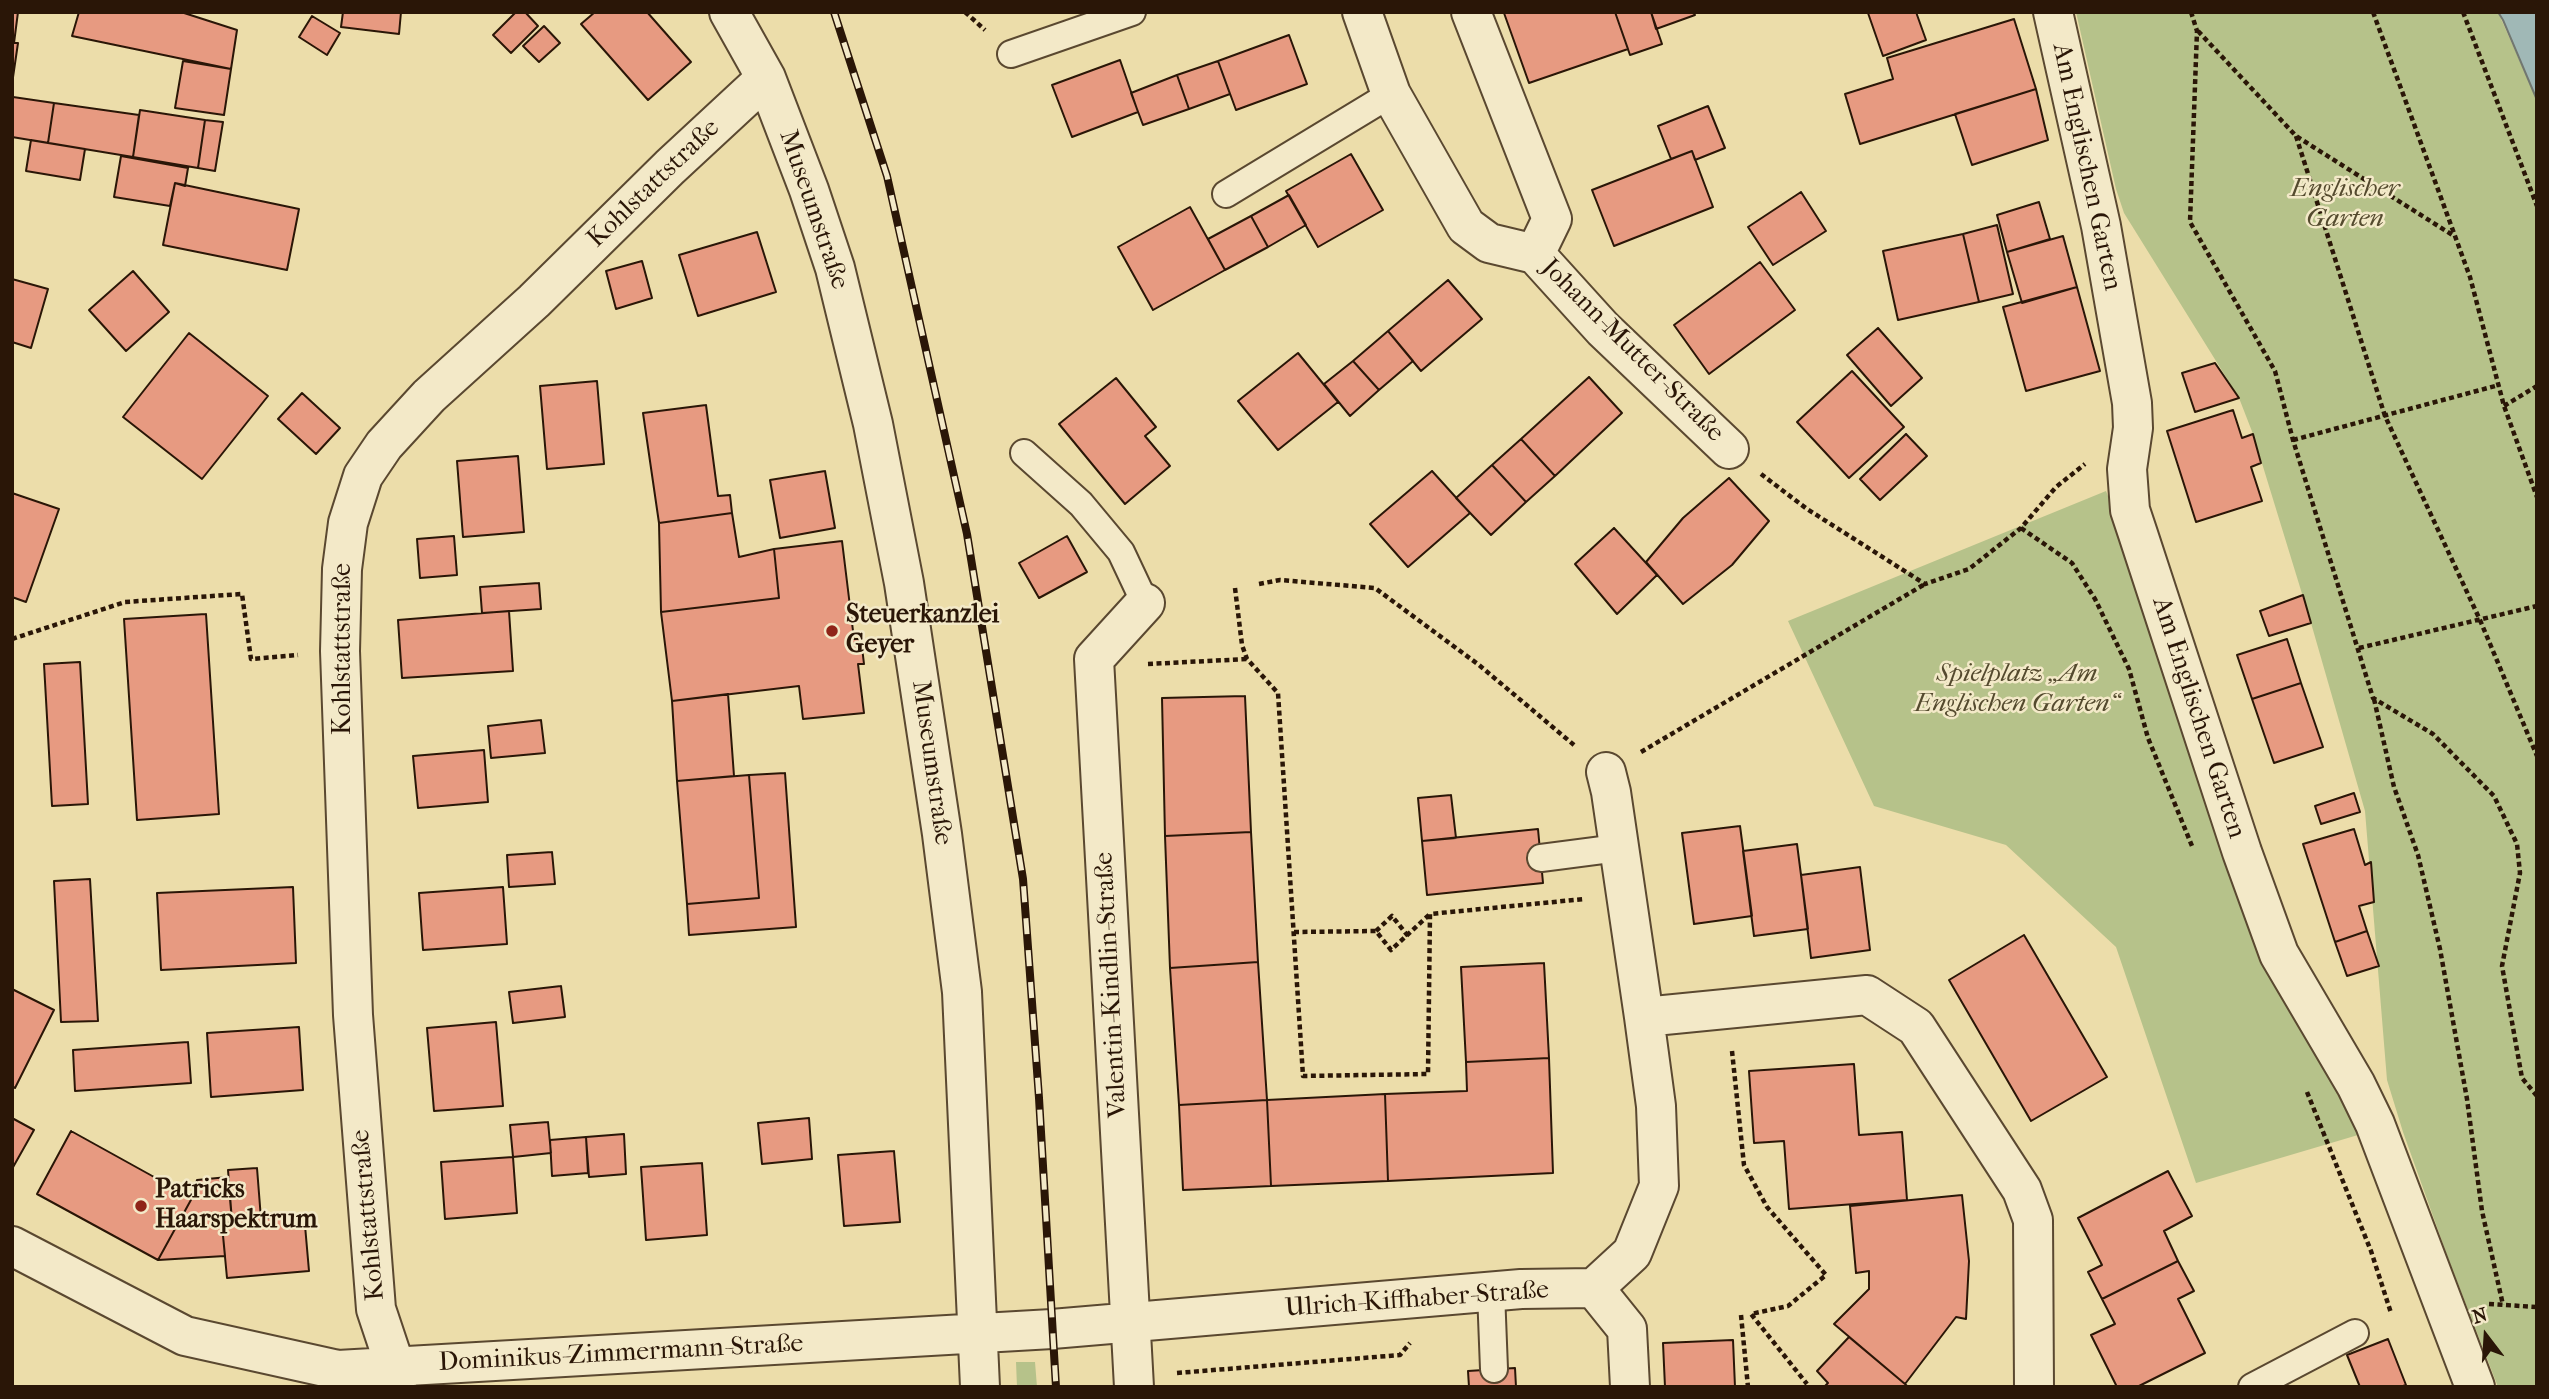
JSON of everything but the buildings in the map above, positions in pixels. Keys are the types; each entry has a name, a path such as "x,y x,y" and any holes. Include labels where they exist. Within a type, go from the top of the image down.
{"street":[{"name":"Museumstraße","path":"729,12 766,78 809,190 835,268 873,424 904,583 940,821 962,992 978,1333"},
{"name":"Johann-Mutter-Straße","path":"1362,12 1391,94 1466,226 1489,243 1535,254 1603,330 1729,449"},
{"name":"Johann-Mutter-Straße","path":"1471,12 1552,219 1535,254"},
{"name":"Am Englischen Garten","path":"2053,12 2101,226 2132,403 2133,428 2127,469 2130,510 2279,954 2356,1085 2375,1124 2475,1387"},
{"name":"Kohlstattstraße","path":"396,1376 376,1309 353,1015 340,651 342,569 348,523 363,476 384,445 429,396 534,301 670,167 766,78"},
{"path":"1094,667 1094,659 1145,603"},
{"name":"Valentin-Kindlin-Straße","path":"1094,667 1134,1382"},
{"path":"1606,772 1656,1105 1659,1186 1632,1253 1594,1288 1627,1329 1630,1387"},
{"path":"1644,1017 1867,995 1916,1027 2022,1190 2033,1220 2034,1387"},
{"name":"Dominikus-Zimmermann-Straße","path":"12,1246 185,1336 338,1370 396,1376 1130,1322"},
{"name":"Ulrich-Kiffhaber-Straße","path":"1130,1322 1521,1289 1594,1288"},
{"path":"978,1333 980,1387"}],"lane":[{"path":"1011,54 1132,12"},
{"path":"1226,194 1391,94"},
{"path":"1024,453 1081,504 1121,552 1145,603"},
{"path":"1541,858 1618,848"},
{"path":"1490,1292 1494,1369"},
{"path":"2252,1387 2354,1333"}],"path":[{"path":"2191,12 2197,31 2190,222 2274,371 2374,698 2394,787 2418,855 2440,949 2467,1099 2482,1211 2503,1305"},
{"path":"2373,12 2470,277 2504,407 2537,497"},
{"path":"2463,12 2537,206"},
{"path":"2197,31 2296,136 2455,236"},
{"path":"2296,136 2385,416 2480,620 2537,756"},
{"path":"2293,440 2499,385"},
{"path":"2504,407 2537,386"},
{"path":"1259,584 1280,580 1374,588 1479,666 1606,772 1925,584 1969,569 2021,528 2056,488 2133,428"},
{"path":"1729,449 1807,509 1925,584"},
{"path":"1235,588 1242,645 1247,659 1278,693 1303,1076 1428,1074 1430,915"},
{"path":"12,639 125,602 242,594 251,659 340,651"},
{"path":"2359,648 2537,606"},
{"path":"1094,667 1247,659"},
{"path":"2374,698 2433,734 2494,796 2517,844 2520,873 2502,966 2522,1078 2537,1096"},
{"path":"1376,931 1391,950 1430,915 1625,893"},
{"path":"1294,932 1376,931 1392,916 1408,936"},
{"path":"1728,1008 1744,1165 1767,1208 1826,1275 1788,1306 1751,1314 1807,1384"},
{"path":"2354,1333 2391,1313 2443,1301"},
{"path":"1741,1315 1748,1387"},
{"path":"1134,1382 1400,1355 1415,1336"}],"green space":[{"name":"Englischer Garten","path":"2076,12 2498,12 2537,100 2537,1387 2498,1387 2403,1132 2387,1080 2365,811 2311,623 2253,434 2239,398 2124,213 2116,189"},
{"name":"Spielplatz „Am Englischen Garten“","path":"2106,491 2145,590 2262,944 2358,1135 2196,1183 2116,947 2006,845 1874,806 1788,621"},
{"path":"1016,1362 1035,1362 1037,1387 1017,1387"}],"water":[{"path":"2498,12 2537,12 2537,100 2503,20"}],"railway":[{"path":"834,12 887,176 967,534 1023,879 1056,1387"}],"place":[{"name":"Steuerkanzlei Geyer","path":"832,631"},
{"name":"Patricks Haarspektrum","path":"141,1206"}]}
